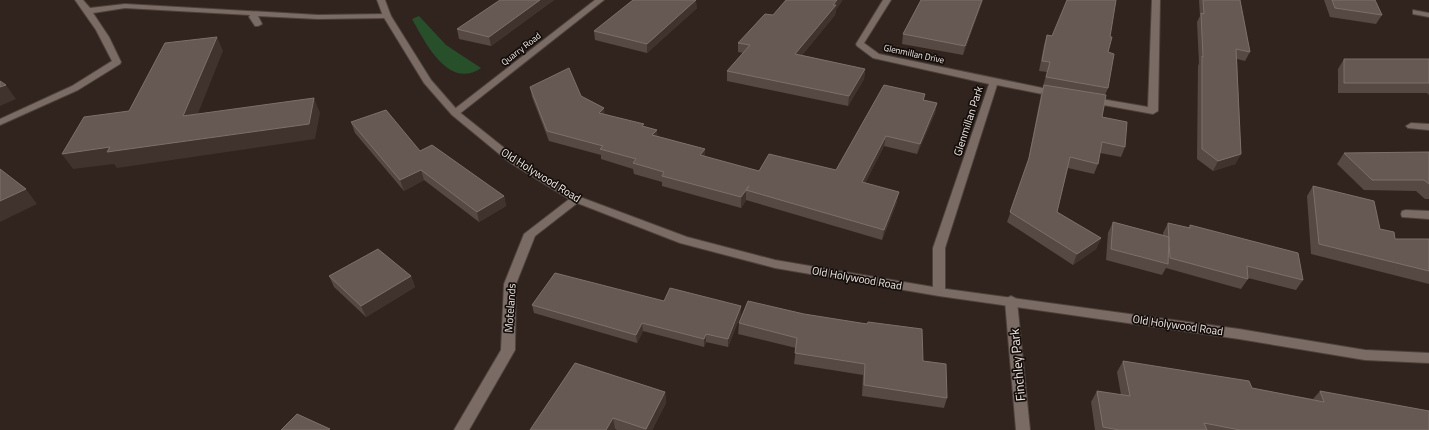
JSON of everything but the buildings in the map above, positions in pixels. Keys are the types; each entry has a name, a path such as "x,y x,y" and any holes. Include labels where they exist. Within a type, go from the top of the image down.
{"street":[{"path":"0,122 61,95 103,72 117,62 88,11 79,0"},
{"path":"167,8 176,0"},
{"name":"Old Holywood Road","path":"381,0 387,16 427,81 455,113 513,160 576,199 684,240 768,262 940,292 1011,301 1365,355 1429,358"},
{"name":"Quarry Road","path":"455,113 600,0"},
{"name":"Glenmillan Drive","path":"887,0 860,44 876,56 994,82"},
{"name":"Glenmillan Park","path":"940,292 939,248 994,82 1153,111 1156,0"},
{"path":"88,11 125,6 256,12 318,17 387,16"},
{"path":"256,12 253,18 258,24"},
{"path":"1416,12 1429,15"},
{"path":"1411,126 1429,127"},
{"name":"Motelands","path":"461,430 508,350 510,284 530,234 576,199"},
{"path":"1406,214 1429,215"},
{"name":"Finchley Park","path":"1011,301 1023,430"}],"green space":[{"path":"419,16 446,45 481,68 469,73 458,73 448,68 430,50 423,39 412,19"}]}
